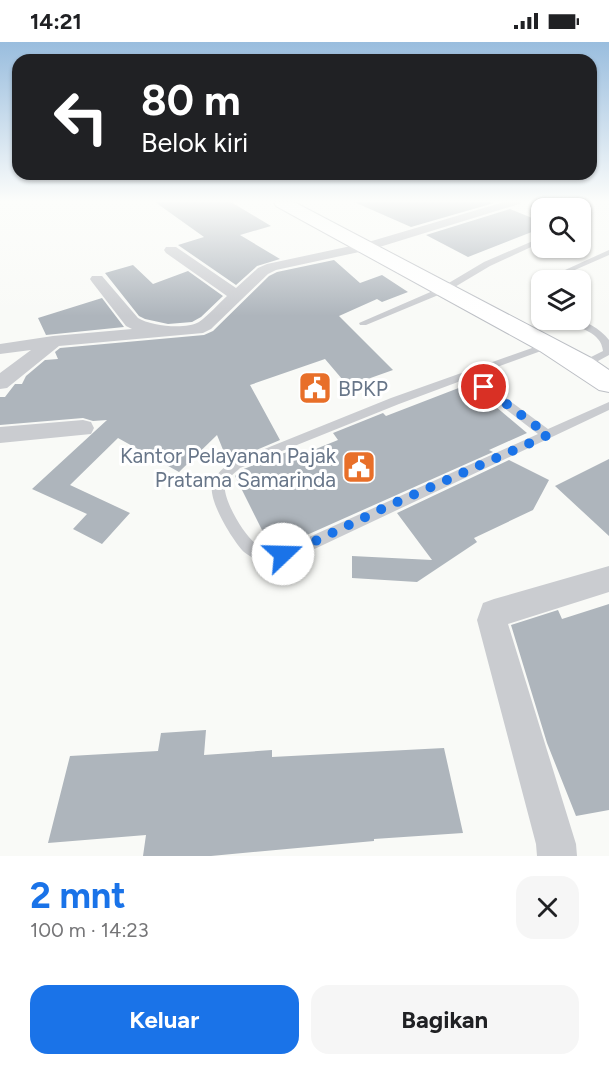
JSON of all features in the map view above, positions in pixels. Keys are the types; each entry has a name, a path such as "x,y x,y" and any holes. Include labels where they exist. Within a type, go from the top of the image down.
{"main road":[{"path":"356,240 583,364 608,382"}],"street":[{"path":"0,349 54,341 183,332 197,329 205,325 263,271 388,240"},
{"path":"171,250 237,295"},
{"path":"97,279 132,322 140,327 183,332"},
{"path":"0,383 54,341"},
{"path":"0,435 83,428"},
{"path":"557,856 556,844 492,620 494,614 609,579"}],"lane":[{"path":"363,323 445,289 487,264 531,244"},
{"path":"569,270 609,252"},
{"path":"583,364 608,352 609,346 605,339 591,330"},
{"path":"549,345 394,401 236,465 220,477 217,490 221,504 249,548 257,553 283,554 301,548 609,406"},
{"path":"468,375 548,435"}],"building":[{"path":"194,240 248,240 280,259 257,266 236,285 178,245"},
{"path":"436,240 511,240 468,257"},
{"path":"334,260 360,283 382,275 408,292 382,302 377,299 339,316 393,370 348,386 325,359 250,385 280,440 228,462 217,435 179,472 118,438 70,485 130,513 102,544 73,529 87,514 32,489 107,420 93,421 83,418 0,425 0,397 5,397 15,384 22,384 26,376 45,360 58,359 55,352 60,348 204,335 213,331 269,276 277,272"},
{"path":"133,265 153,284 188,271 223,296 201,317 192,322 168,324 145,319 139,316 105,273"},
{"path":"102,298 124,327 46,335 38,318"},
{"name":"Kantor Pelayanan Pajak Pratama Samarinda","path":"469,384 527,433 489,450 493,452 291,542 270,546 235,476 241,470 287,452 291,459 338,440 333,433 383,413 386,416"},
{"path":"609,459 609,536 555,486"},
{"path":"509,460 549,480 533,510 474,538 477,542 417,582 352,578 352,556 432,560 397,513"},
{"path":"609,604 609,810 576,816 547,743 511,625 558,610 562,619"},
{"path":"206,730 204,755 272,750 272,757 444,748 463,833 374,839 374,841 211,856 143,856 146,835 48,843 70,756 158,751 161,733"}],"place":[{"name":"BPKP","path":"315,388"},
{"name":"Kantor Pelayanan Pajak Pratama Samarinda","path":"359,467"}],"route":[{"path":"283,554 301,548 386,507 548,435 484,387"}]}
